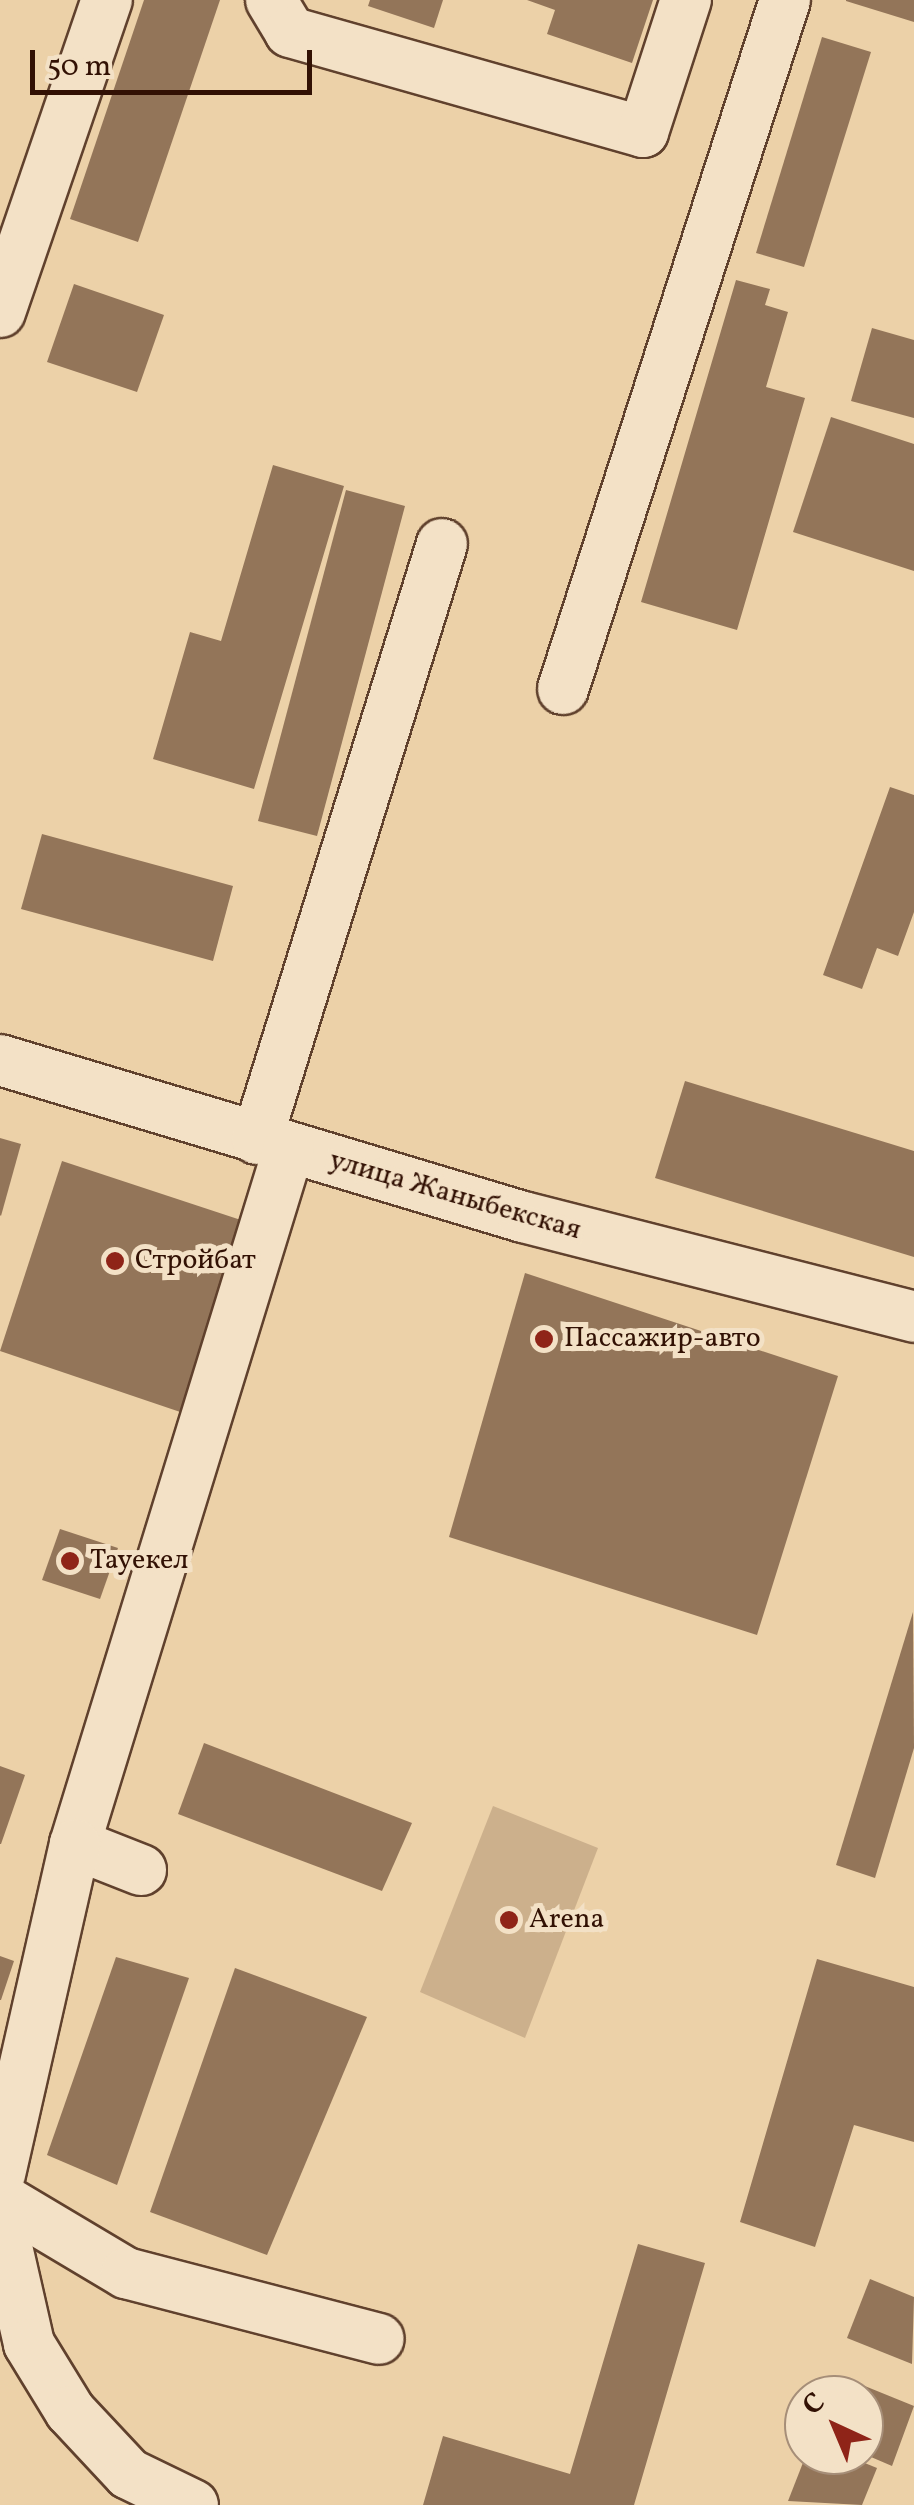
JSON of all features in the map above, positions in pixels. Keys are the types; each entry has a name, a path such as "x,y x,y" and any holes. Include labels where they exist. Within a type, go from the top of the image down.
{"street":[{"path":"0,312 11,258 107,0"},
{"path":"271,0 290,32 643,132 686,0"},
{"path":"563,688 786,0"},
{"path":"0,2174 75,1844 442,544"},
{"name":"улица Жаныбекская","path":"0,1060 523,1217 914,1317"},
{"path":"75,1844 142,1870"},
{"path":"0,2198 126,2273 379,2339"},
{"path":"0,2216 30,2344 70,2410 129,2474 193,2505"}],"shaded area":[{"name":"Arena","path":"493,1806 598,1848 525,2038 420,1992"}],"building":[{"path":"144,0 220,0 138,242 70,219"},
{"path":"370,0 443,0 434,28 368,6"},
{"path":"527,0 653,0 632,63 547,34 555,10"},
{"path":"914,0 914,22 846,1"},
{"path":"822,37 871,52 804,267 756,253"},
{"path":"736,280 770,289 765,305 788,312 766,387 805,398 737,630 641,602"},
{"path":"74,284 164,315 137,392 47,362"},
{"path":"872,328 914,340 914,418 851,401"},
{"path":"831,417 914,444 914,571 793,532"},
{"path":"273,465 344,486 254,789 153,759 190,632 221,641"},
{"path":"346,490 405,506 317,836 258,821"},
{"path":"890,787 914,795 914,912 898,956 877,948 862,989 823,975"},
{"path":"42,834 233,886 213,961 21,909"},
{"path":"685,1081 914,1151 914,1257 655,1178"},
{"path":"0,1138 21,1144 1,1216 0,1215"},
{"path":"62,1161 262,1227 198,1418 0,1351"},
{"path":"525,1273 838,1376 757,1635 449,1537"},
{"path":"60,1529 118,1548 100,1599 42,1580"},
{"path":"913,1612 914,1748 875,1878 836,1865"},
{"path":"204,1743 412,1823 382,1891 178,1814"},
{"path":"0,1766 25,1775 1,1844 0,1844"},
{"path":"0,1956 14,1961 1,2000 0,2000"},
{"path":"116,1957 189,1978 117,2185 47,2155"},
{"path":"817,1959 914,1987 914,2142 854,2125 815,2247 740,2222"},
{"path":"235,1968 367,2017 267,2255 150,2212"},
{"path":"638,2244 705,2263 634,2505 423,2505 443,2436 570,2474"},
{"path":"870,2279 914,2297 912,2364 847,2338"},
{"path":"884,2394 914,2406 892,2466 884,2463"},
{"path":"798,2475 874,2475 862,2505 788,2501"}],"place":[{"name":"Стройбат","path":"115,1261"},
{"name":"Пассажир-авто","path":"544,1339"},
{"name":"Тауекел","path":"70,1561"},
{"name":"Arena","path":"509,1920"}]}
